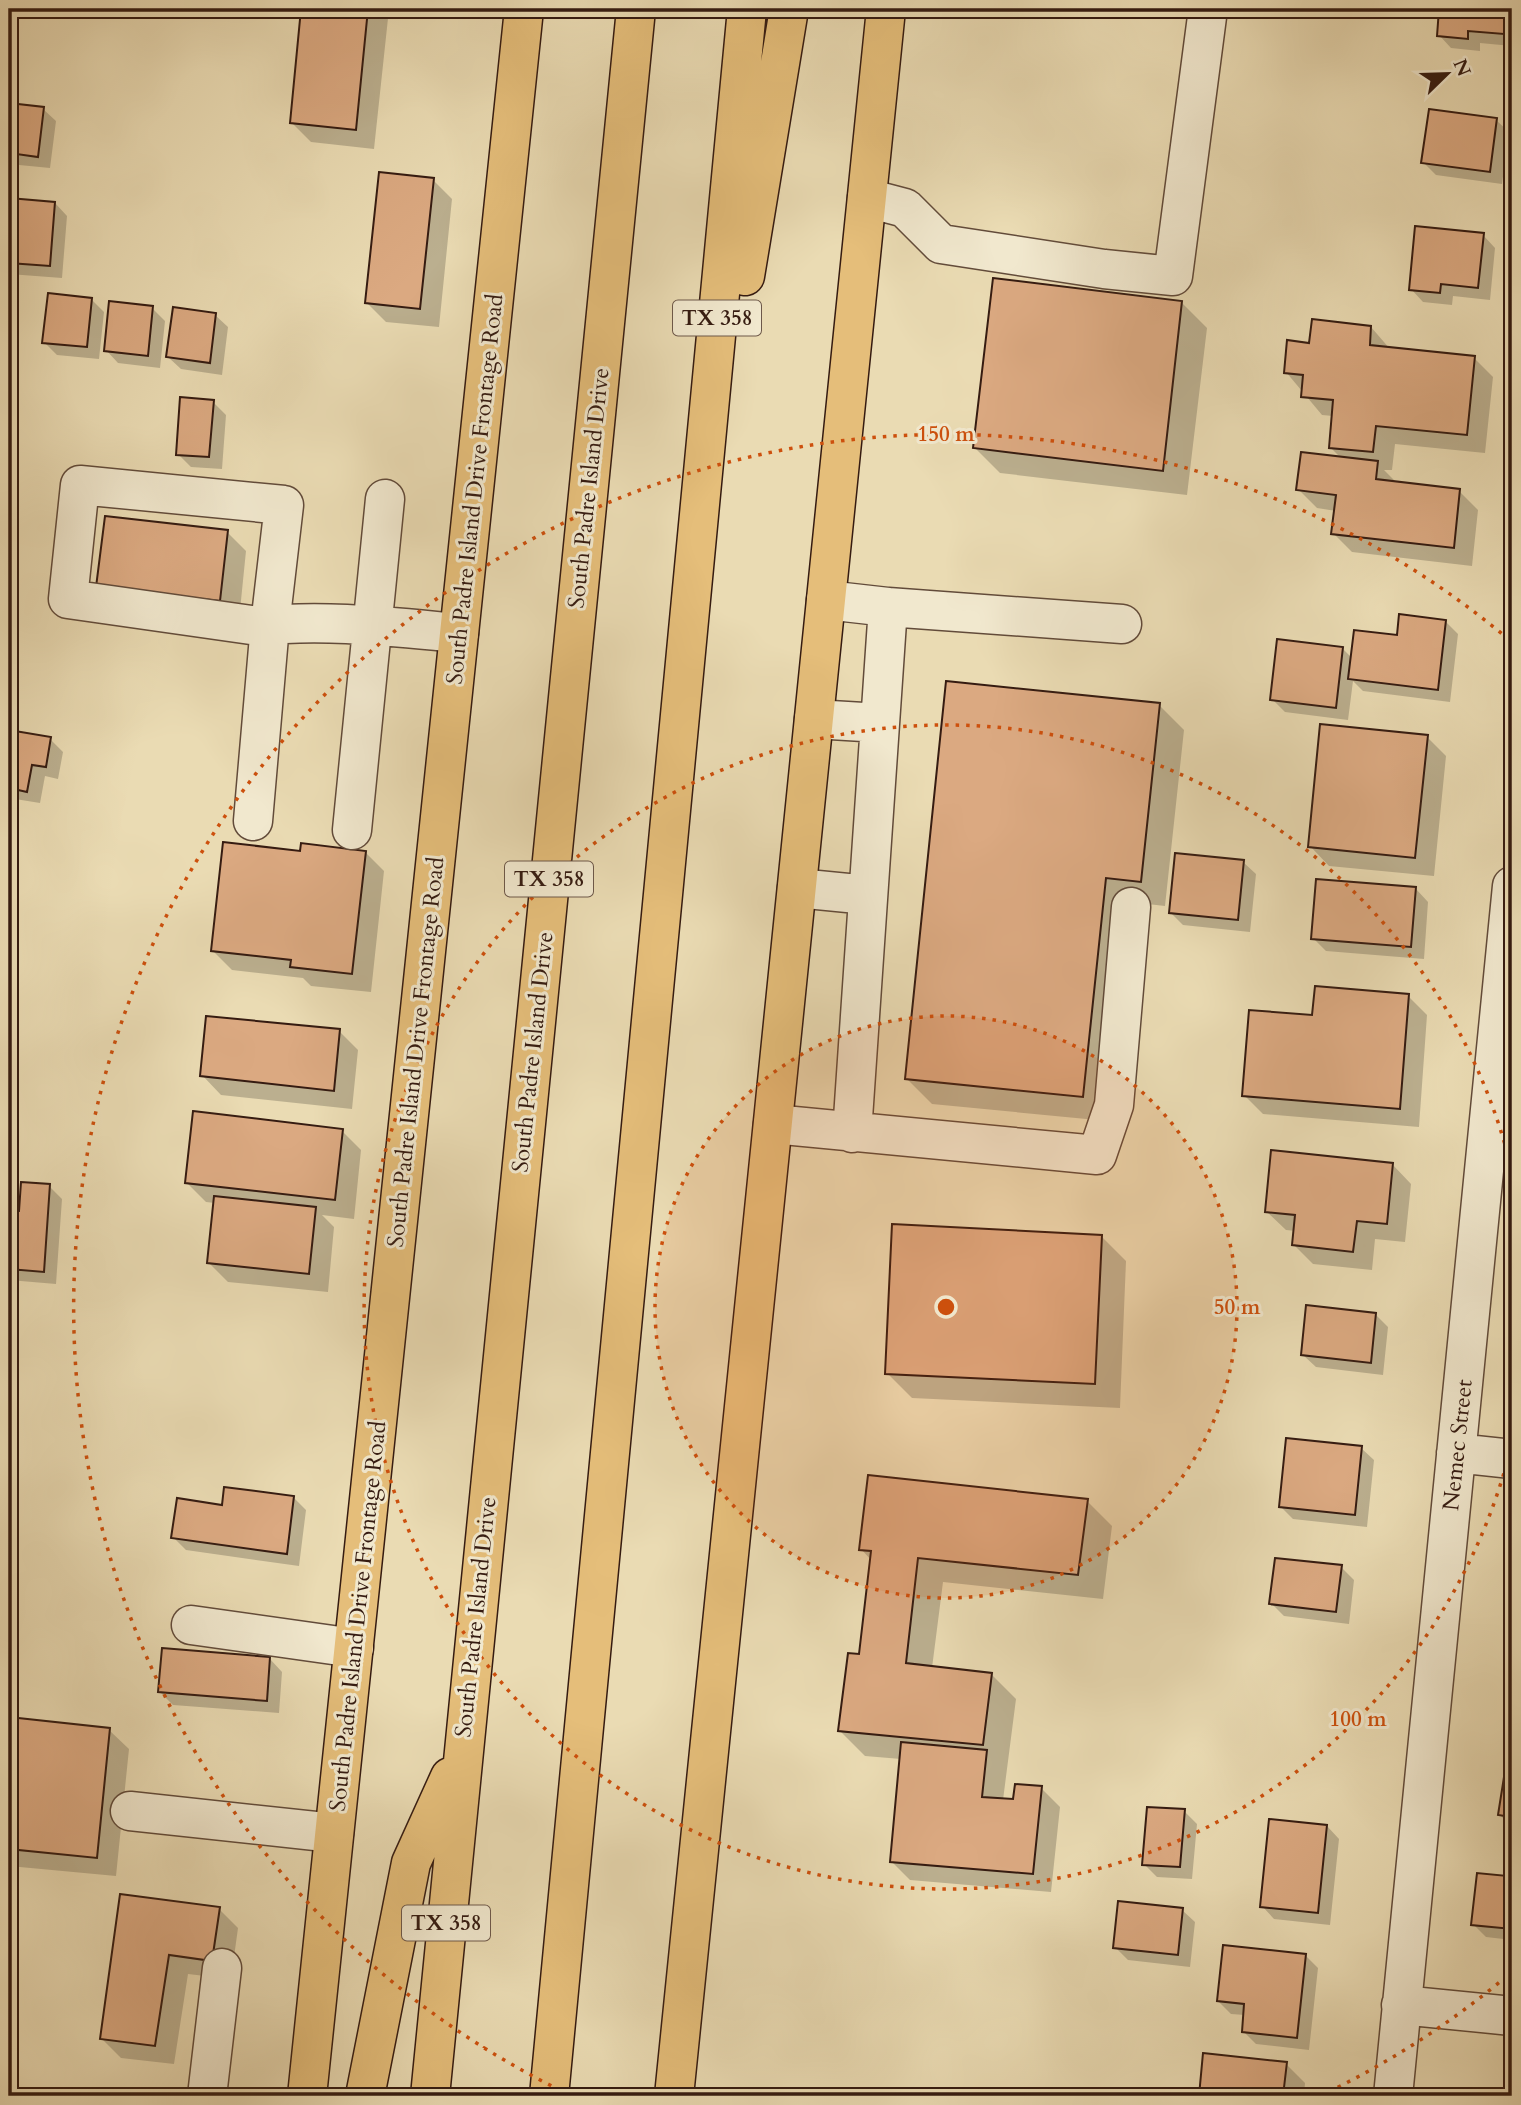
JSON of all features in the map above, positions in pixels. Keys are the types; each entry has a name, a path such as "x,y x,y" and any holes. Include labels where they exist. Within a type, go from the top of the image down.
{"main road":[{"name":"South Padre Island Drive Frontage Road","path":"307,2096 524,9"},
{"name":"South Padre Island Drive","path":"430,2096 462,1749 636,9"},
{"name":"TX 358","path":"549,2096 747,9"},
{"path":"688,627 789,9"},
{"path":"674,2096 886,9"},
{"path":"365,2096 411,1863 462,1749"}],"street":[{"path":"867,198 905,208 941,244 1104,269 1173,276 1208,9"},
{"path":"253,821 270,625 284,505 80,485 68,599 258,626 270,625 311,621 459,634"},
{"path":"352,830 385,499"},
{"path":"826,600 1122,624"},
{"path":"852,1133 888,607"},
{"path":"814,719 880,723"},
{"path":"797,888 868,895"},
{"name":"Nemec Street","path":"1392,2096 1512,896"},
{"path":"773,1124 1097,1154 1114,1105 1131,907"},
{"path":"1456,1453 1512,1459"},
{"path":"191,1625 354,1648"},
{"path":"130,1811 334,1833"},
{"path":"207,2096 222,1968"},
{"path":"1401,2005 1512,2017"}],"building":[{"path":"301,9 368,9 356,130 290,123"},
{"path":"1439,9 1507,9 1504,34 1468,31 1468,39 1437,36"},
{"path":"9,103 44,107 38,157 9,153"},
{"path":"1429,109 1497,118 1490,172 1421,163"},
{"path":"379,172 434,178 420,309 365,303"},
{"path":"9,198 55,202 50,266 9,263"},
{"path":"1415,226 1484,233 1478,288 1441,284 1440,293 1409,290"},
{"path":"993,278 1182,301 1163,471 973,448"},
{"path":"48,293 92,298 87,347 42,343"},
{"path":"109,301 153,306 148,356 104,351"},
{"path":"173,307 216,313 210,363 166,357"},
{"path":"1312,319 1371,326 1370,345 1475,356 1467,435 1376,426 1373,452 1329,448 1333,400 1301,397 1303,375 1284,373 1287,340 1309,343"},
{"path":"180,397 214,400 209,457 176,455"},
{"path":"1301,452 1378,461 1376,479 1460,489 1454,548 1331,534 1336,495 1296,490"},
{"path":"105,516 228,530 220,601 96,587"},
{"path":"1399,614 1446,620 1438,690 1348,679 1354,630 1397,635"},
{"path":"1277,639 1343,647 1336,708 1270,700"},
{"path":"946,681 1160,703 1141,882 1106,878 1083,1097 905,1079"},
{"path":"1320,724 1428,735 1415,858 1308,847"},
{"path":"9,730 51,737 46,767 32,765 27,792 9,788"},
{"path":"223,842 300,851 301,843 366,851 352,974 290,967 291,960 211,951"},
{"path":"1175,853 1244,860 1238,920 1169,913"},
{"path":"1316,879 1416,887 1411,947 1311,939"},
{"path":"1315,986 1409,994 1400,1109 1242,1096 1249,1010 1312,1015"},
{"path":"206,1016 340,1029 334,1091 200,1076"},
{"path":"193,1111 343,1129 335,1200 185,1183"},
{"path":"1271,1150 1393,1163 1387,1224 1357,1221 1353,1252 1292,1245 1295,1215 1265,1212"},
{"path":"21,1182 50,1184 44,1272 9,1269 9,1210 19,1211"},
{"path":"214,1196 316,1207 309,1274 207,1263"},
{"path":"892,1224 1102,1235 1095,1384 885,1374"},
{"path":"1306,1305 1376,1313 1371,1363 1301,1355"},
{"path":"1286,1438 1362,1446 1355,1515 1279,1507"},
{"path":"868,1475 1088,1499 1078,1575 918,1558 906,1663 992,1673 983,1745 838,1731 848,1653 859,1654 871,1551 859,1550"},
{"path":"224,1487 294,1496 287,1554 171,1538 177,1498 222,1505"},
{"path":"1512,1549 1512,1582 1507,1581"},
{"path":"1275,1558 1342,1565 1336,1612 1269,1604"},
{"path":"162,1648 270,1657 267,1701 158,1692"},
{"path":"1512,1686 1512,1722 1509,1721"},
{"path":"9,1717 110,1728 97,1858 9,1849"},
{"path":"901,1742 987,1750 982,1797 1013,1799 1015,1784 1042,1786 1033,1874 890,1862"},
{"path":"1507,1758 1512,1759 1512,1817 1498,1815"},
{"path":"1147,1807 1185,1809 1180,1867 1142,1865"},
{"path":"1269,1819 1327,1825 1318,1913 1260,1907"},
{"path":"1509,1850 1512,1850 1512,1929 1471,1925 1477,1873 1507,1876"},
{"path":"120,1894 220,1907 212,1961 169,1955 155,2046 100,2039"},
{"path":"1118,1901 1183,1908 1178,1955 1113,1948"},
{"path":"1223,1945 1306,1954 1297,2038 1242,2032 1244,2004 1217,2001"},
{"path":"1203,2053 1287,2062 1283,2096 1199,2096"}]}
